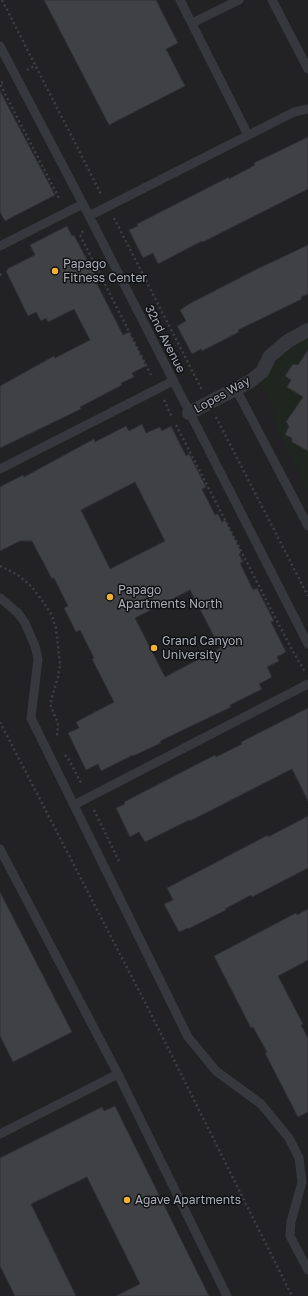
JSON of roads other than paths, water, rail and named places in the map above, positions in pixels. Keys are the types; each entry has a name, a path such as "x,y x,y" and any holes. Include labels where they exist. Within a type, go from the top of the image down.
{"street":[{"name":"Lopes Way","path":"189,413 249,382 262,372 270,356 288,341 308,330"}],"lane":[{"path":"180,0 248,135"},
{"path":"192,23 239,0"},
{"path":"272,0 308,69"},
{"name":"32nd Avenue","path":"0,46 94,225 308,644"},
{"path":"89,216 294,112 308,109"},
{"path":"0,246 83,204"},
{"path":"0,469 173,381"},
{"path":"236,389 308,526"},
{"path":"0,598 18,613 25,623 35,646 38,659 31,718 188,1037 216,1071 261,1104 289,1138 299,1158 305,1177 302,1182 291,1222 290,1236 308,1270"},
{"path":"74,805 308,684"},
{"path":"0,849 118,1074 227,1296"},
{"path":"0,1134 118,1074"}],"place":[{"name":"Papago Fitness Center","path":"55,271"},
{"name":"Papago Apartments North","path":"110,597"},
{"name":"Grand Canyon University","path":"154,648"},
{"name":"Agave Apartments","path":"127,1200"}]}
